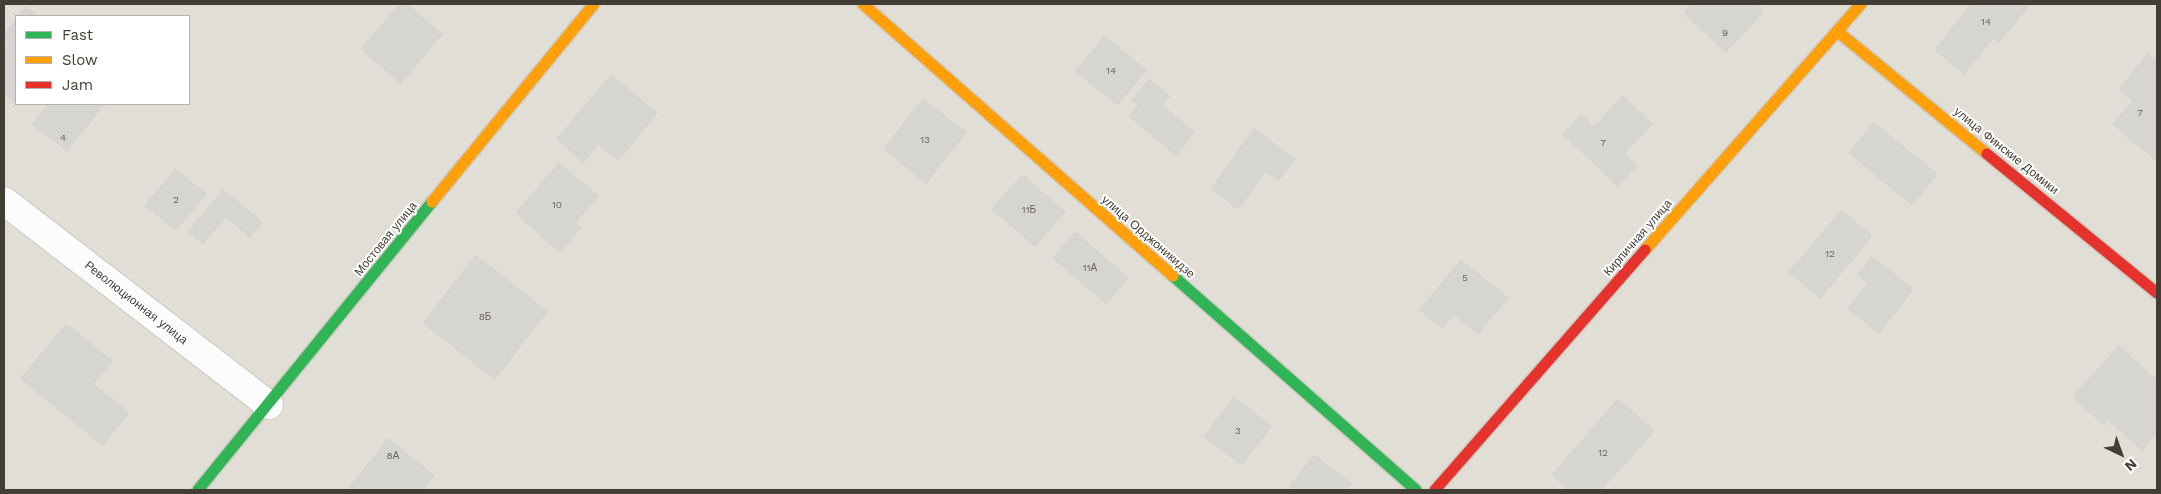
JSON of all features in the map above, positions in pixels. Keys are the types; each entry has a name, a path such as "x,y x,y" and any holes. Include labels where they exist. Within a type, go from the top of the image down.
{"street":[{"name":"Мостовая улица","path":"198,490 594,4"},
{"name":"улица Орджоникидзе","path":"863,4 1416,490"},
{"name":"Кирпичная улица","path":"1435,490 1861,4"},
{"name":"улица Финские Домики","path":"1837,31 2157,293"},
{"name":"Революционная улица","path":"4,201 269,405"}],"shaded area":[{"path":"4,4 2157,4 2157,490 4,490"}],"building":[{"path":"399,4 408,4 443,34 401,84 360,49"},
{"path":"1691,4 1757,4 1765,11 1726,53 1683,13"},
{"path":"1971,4 2031,4 1998,44 1993,39 1964,75 1934,50"},
{"path":"26,6 38,15 19,15"},
{"path":"15,19 15,103 4,94 4,47 8,42 4,39 4,34"},
{"path":"1104,35 1147,70 1118,106 1075,71"},
{"path":"2148,53 2157,61 2157,162 2112,124 2132,101 2118,89"},
{"path":"611,74 658,113 618,161 598,145 583,163 556,139"},
{"path":"1149,78 1171,96 1163,105 1195,132 1176,156 1129,117 1138,105 1131,100"},
{"path":"1623,95 1653,124 1625,153 1638,165 1618,187 1562,134 1581,114 1594,126"},
{"path":"923,98 967,132 926,184 883,149"},
{"path":"47,105 104,105 67,152 31,124"},
{"path":"1874,122 1938,174 1912,206 1848,153"},
{"path":"1254,128 1296,159 1279,181 1266,172 1238,210 1210,189"},
{"path":"559,162 599,196 576,222 582,228 560,253 515,213"},
{"path":"175,168 207,194 176,231 144,206"},
{"path":"1022,174 1066,212 1035,247 991,209"},
{"path":"223,189 263,222 250,238 226,218 203,245 187,232"},
{"path":"1841,210 1873,236 1820,299 1788,272"},
{"path":"1075,231 1129,278 1106,304 1052,258"},
{"path":"476,255 548,311 495,380 422,323"},
{"path":"1872,256 1914,289 1879,334 1847,309 1867,283 1857,275"},
{"path":"1461,259 1509,298 1478,335 1454,315 1443,329 1419,310"},
{"path":"66,323 113,361 94,384 130,413 103,446 20,379"},
{"path":"2119,345 2157,380 2157,434 2142,451 2108,420 2104,426 2072,397"},
{"path":"1234,396 1272,426 1242,466 1203,437"},
{"path":"1618,398 1655,431 1602,490 1568,490 1551,475"},
{"path":"388,438 435,475 423,490 347,490"},
{"path":"1314,454 1353,484 1348,490 1294,490 1289,486"}],"traffic: fast":[{"path":"198,490 432,202"},
{"path":"1173,276 1416,490"}],"traffic: slow":[{"path":"432,202 594,4"},
{"path":"863,4 1173,276"},
{"path":"1645,250 1861,4"},
{"path":"1837,31 1987,154"}],"traffic: jam":[{"path":"1987,154 2157,293"},
{"path":"1435,490 1645,250"}]}
